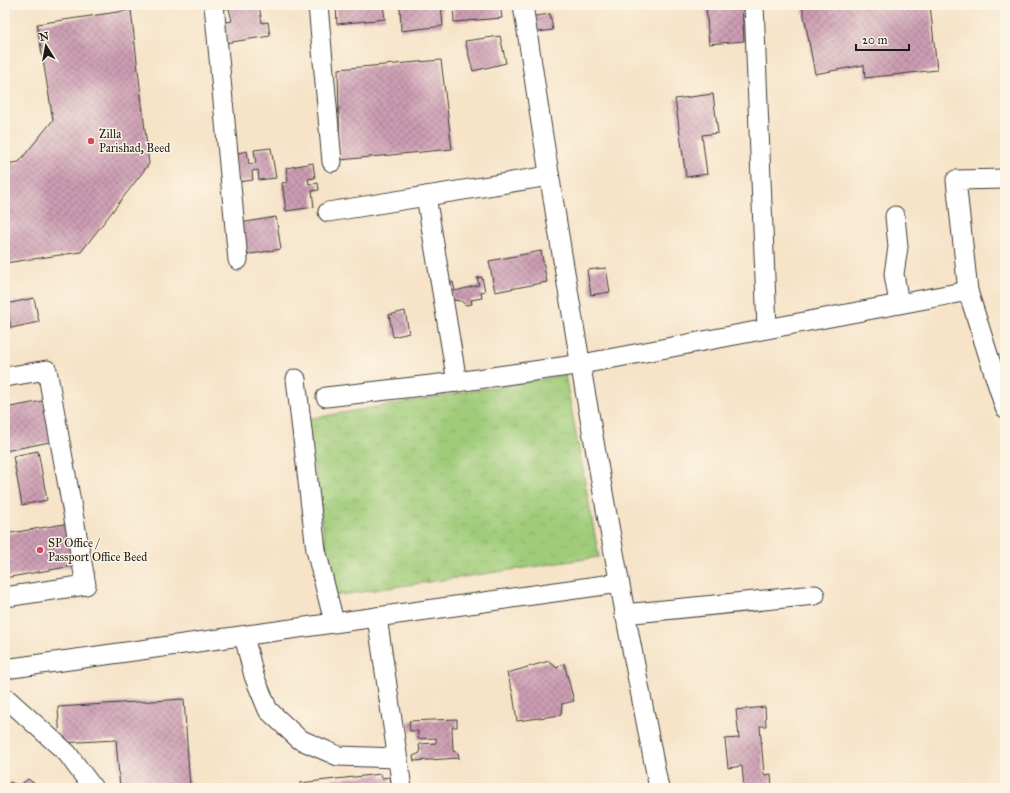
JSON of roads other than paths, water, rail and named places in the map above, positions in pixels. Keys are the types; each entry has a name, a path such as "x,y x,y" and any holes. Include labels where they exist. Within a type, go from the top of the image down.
{"street":[{"path":"214,5 238,260"},
{"path":"318,5 332,162"},
{"path":"523,5 549,176 624,614 659,788"},
{"path":"754,5 767,328"},
{"path":"328,212 549,176"},
{"path":"1005,179 956,180 968,291 1005,408"},
{"path":"426,196 457,382"},
{"path":"895,216 898,247 894,274 899,304"},
{"path":"326,398 457,382 582,364 968,291"},
{"path":"5,377 47,370 86,585 5,597"},
{"path":"296,379 316,550 334,622"},
{"path":"5,669 619,583"},
{"path":"624,614 815,595"},
{"path":"377,617 402,788"},
{"path":"244,636 254,676 268,710 299,739 338,756 397,758"},
{"path":"5,697 67,753 93,788"}],"place":[{"name":"Zilla Parishad, Beed","path":"91,141"},
{"name":"SP Office / Passport Office Beed","path":"40,550"}]}
